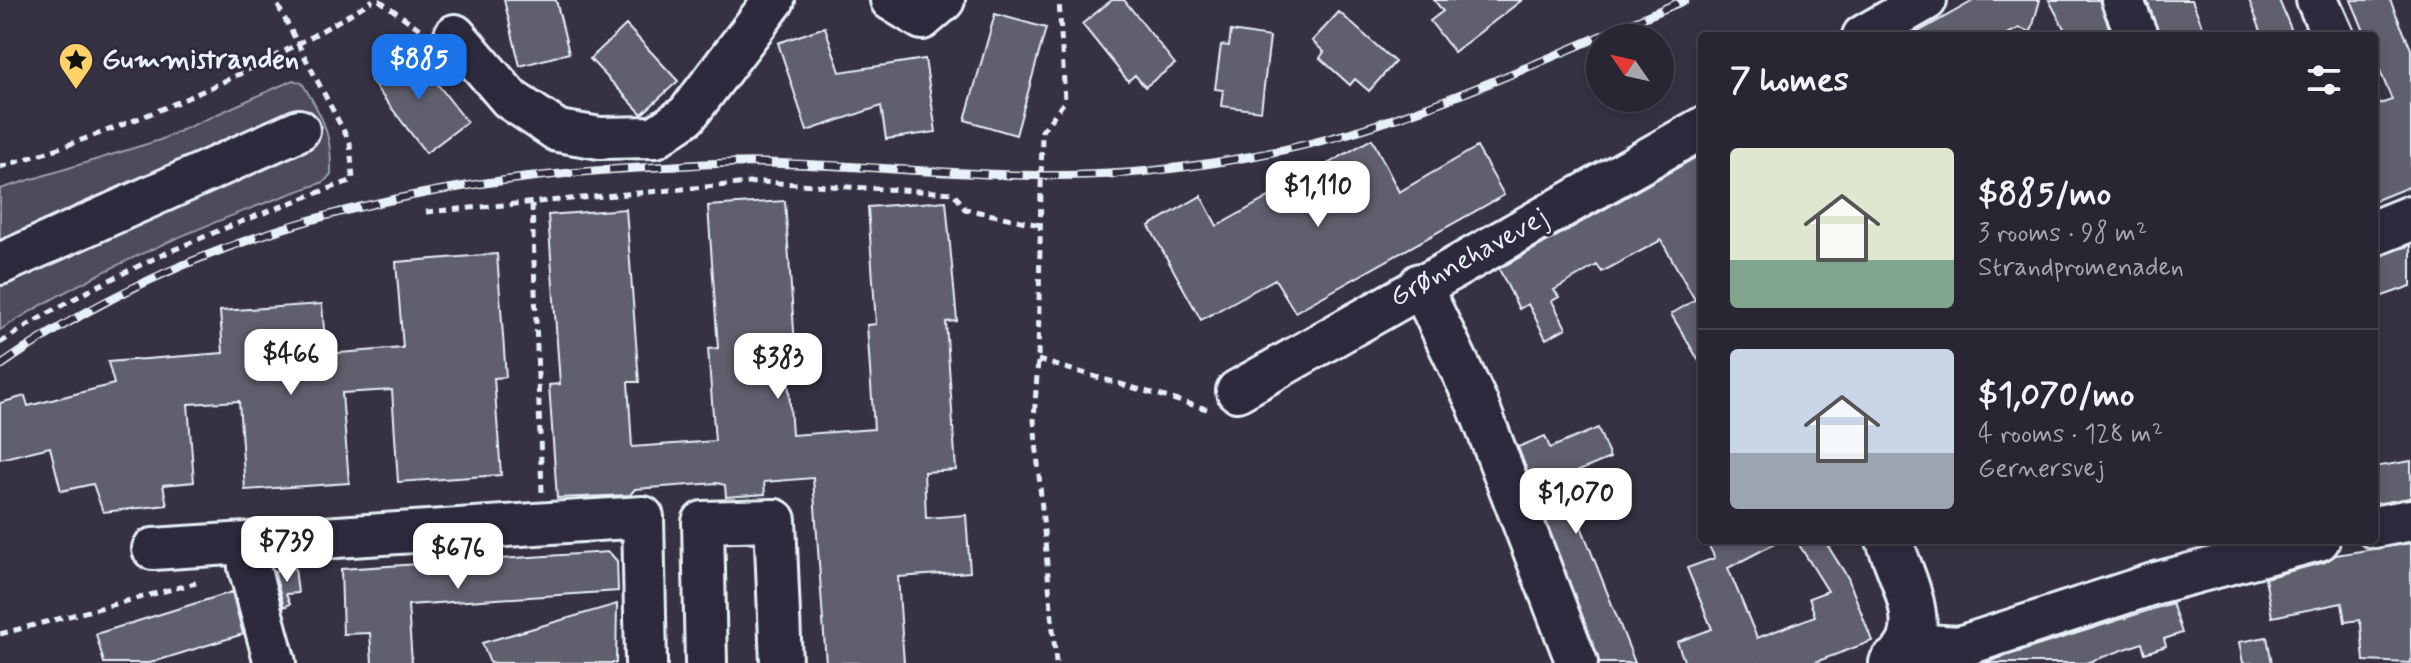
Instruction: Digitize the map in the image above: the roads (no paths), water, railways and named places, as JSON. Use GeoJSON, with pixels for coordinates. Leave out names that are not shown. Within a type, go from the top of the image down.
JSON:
{"type":"FeatureCollection","features":[{"type":"Feature","properties":{"kind":"main road"},"geometry":{"type":"LineString","coordinates":[[1890,544],[1915,617],[1901,654]]}},
{"type":"Feature","properties":{"kind":"street"},"geometry":{"type":"LineString","coordinates":[[455,35],[510,99],[558,131],[600,138],[655,137],[687,115],[774,0]]}},
{"type":"Feature","properties":{"kind":"street"},"geometry":{"type":"LineString","coordinates":[[891,0],[922,19],[944,0]]}},
{"type":"Feature","properties":{"kind":"street"},"geometry":{"type":"LineString","coordinates":[[1870,32],[1926,0]]}},
{"type":"Feature","properties":{"kind":"street"},"geometry":{"type":"LineString","coordinates":[[2122,0],[2135,32]]}},
{"type":"Feature","properties":{"kind":"street"},"geometry":{"type":"LineString","coordinates":[[2317,0],[2331,32]]}},
{"type":"Feature","properties":{"kind":"street"},"geometry":{"type":"LineString","coordinates":[[0,264],[299,130]]}},
{"type":"Feature","properties":{"kind":"street","name":"Grønnehavevej"},"geometry":{"type":"LineString","coordinates":[[1237,391],[1420,284],[1698,130]]}},
{"type":"Feature","properties":{"kind":"street"},"geometry":{"type":"LineString","coordinates":[[1420,284],[1477,403],[1577,663]]}},
{"type":"Feature","properties":{"kind":"street"},"geometry":{"type":"LineString","coordinates":[[153,549],[248,555],[643,517],[646,663]]}},
{"type":"Feature","properties":{"kind":"street"},"geometry":{"type":"LineString","coordinates":[[706,663],[703,522],[775,520],[781,663]]}},
{"type":"Feature","properties":{"kind":"street"},"geometry":{"type":"LineString","coordinates":[[2378,526],[2411,520]]}},
{"type":"Feature","properties":{"kind":"street"},"geometry":{"type":"LineString","coordinates":[[1901,654],[1959,647],[2156,583],[2301,544]]}},
{"type":"Feature","properties":{"kind":"street"},"geometry":{"type":"LineString","coordinates":[[248,555],[275,663]]}},
{"type":"Feature","properties":{"kind":"railway"},"geometry":{"type":"LineString","coordinates":[[0,366],[75,319],[152,279],[232,246],[314,219],[397,199],[482,183],[569,173],[710,164],[810,164],[1053,176],[1150,171],[1225,161],[1300,146],[1392,119],[1477,88],[1685,0]]}},
{"type":"Feature","properties":{"kind":"place","name":"Gummistranden"},"geometry":{"type":"Point","coordinates":[76,91]}}]}
